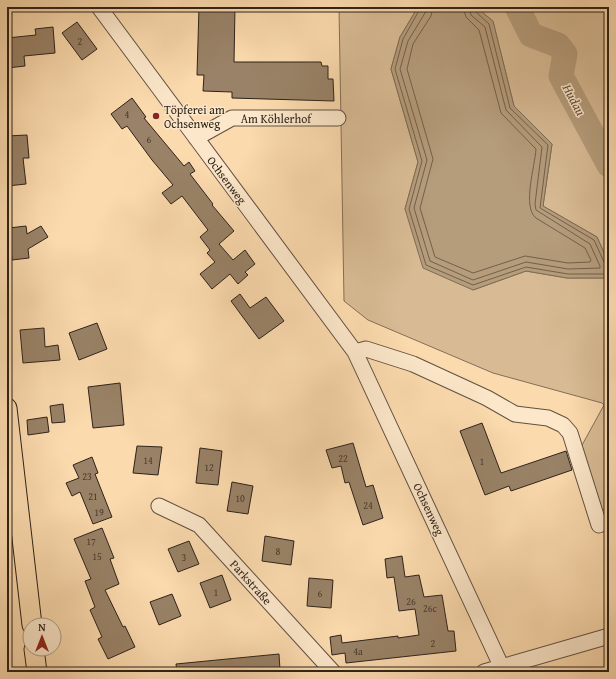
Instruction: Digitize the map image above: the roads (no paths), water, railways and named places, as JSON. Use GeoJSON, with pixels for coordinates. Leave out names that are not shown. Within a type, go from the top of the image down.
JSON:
{"type":"FeatureCollection","features":[{"type":"Feature","properties":{"kind":"main road"},"geometry":{"type":"LineString","coordinates":[[7,408],[31,617]]}},
{"type":"Feature","properties":{"kind":"main road"},"geometry":{"type":"LineString","coordinates":[[35,657],[37,672]]}},
{"type":"Feature","properties":{"kind":"street","name":"Ochsenweg"},"geometry":{"type":"LineString","coordinates":[[99,7],[356,352],[503,670]]}},
{"type":"Feature","properties":{"kind":"street","name":"Am Köhlerhof"},"geometry":{"type":"LineString","coordinates":[[196,138],[232,118],[338,118]]}},
{"type":"Feature","properties":{"kind":"street"},"geometry":{"type":"LineString","coordinates":[[356,352],[366,350],[413,364],[461,385],[515,414],[548,418],[562,425],[570,433],[599,526]]}},
{"type":"Feature","properties":{"kind":"street","name":"Parkstraße"},"geometry":{"type":"LineString","coordinates":[[159,506],[199,525],[333,672]]}},
{"type":"Feature","properties":{"kind":"street"},"geometry":{"type":"LineString","coordinates":[[484,672],[503,670],[602,638]]}},
{"type":"Feature","properties":{"kind":"water"},"geometry":{"type":"Polygon","coordinates":[[[418,7],[476,7],[493,21],[514,106],[552,144],[543,206],[597,237],[609,264],[609,278],[567,278],[526,271],[473,290],[423,268],[405,209],[418,162],[391,69],[400,37],[418,7]]]}},
{"type":"Feature","properties":{"kind":"waterway","name":"Hudau"},"geometry":{"type":"LineString","coordinates":[[517,7],[531,35],[558,45],[565,54],[561,76],[609,165]]}},
{"type":"Feature","properties":{"kind":"place","name":"Töpferei am Ochsenweg"},"geometry":{"type":"Point","coordinates":[156,116]}}]}
